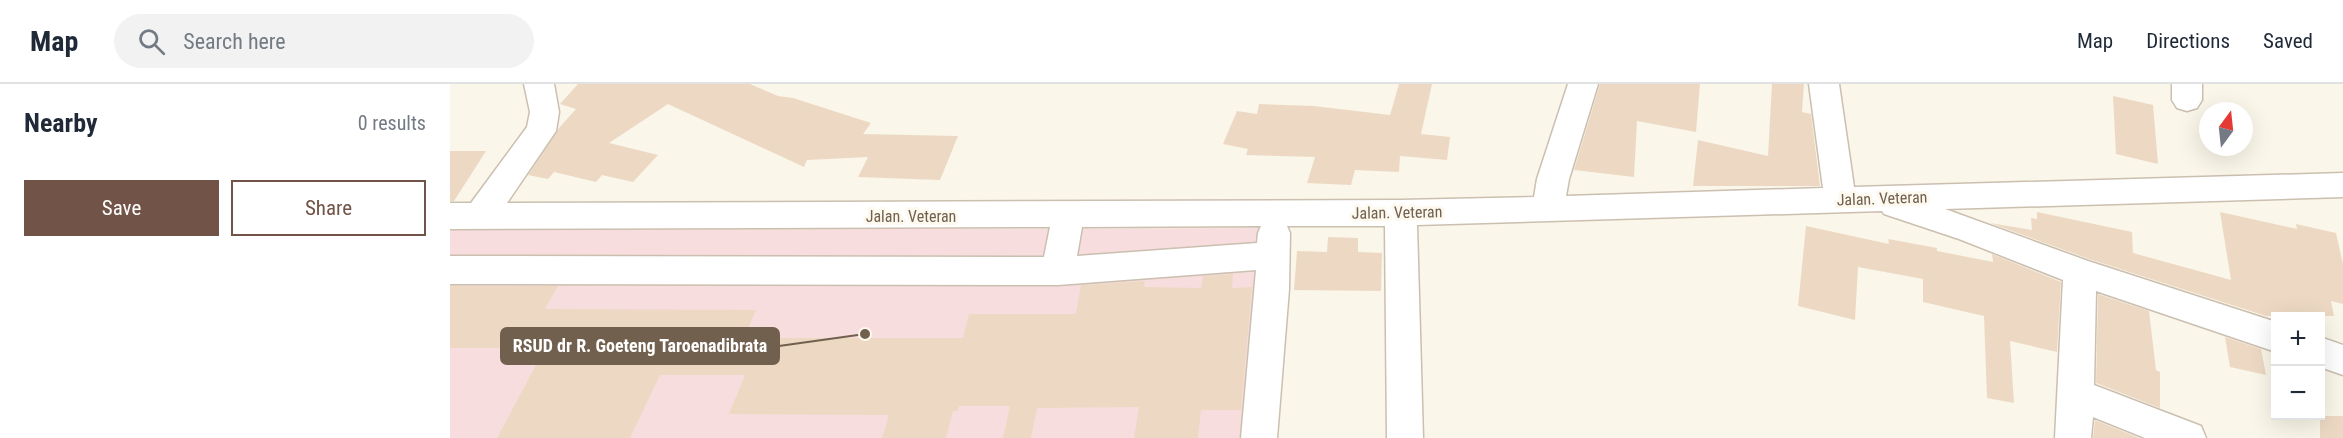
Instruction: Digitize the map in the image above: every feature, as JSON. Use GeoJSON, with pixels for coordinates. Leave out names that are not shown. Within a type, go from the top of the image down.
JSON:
{"type":"FeatureCollection","features":[{"type":"Feature","properties":{"kind":"street"},"geometry":{"type":"LineString","coordinates":[[450,242],[467,216],[541,131],[546,114],[539,84]]}},
{"type":"Feature","properties":{"kind":"street"},"geometry":{"type":"LineString","coordinates":[[1548,210],[1553,179],[1583,84]]}},
{"type":"Feature","properties":{"kind":"street"},"geometry":{"type":"LineString","coordinates":[[1824,84],[1840,200]]}},
{"type":"Feature","properties":{"kind":"street","name":"Jalan. Veteran"},"geometry":{"type":"LineString","coordinates":[[467,216],[1401,213],[1548,210],[2072,191],[2343,185]]}},
{"type":"Feature","properties":{"kind":"street"},"geometry":{"type":"LineString","coordinates":[[1875,199],[1970,230],[2080,272],[2271,335]]}},
{"type":"Feature","properties":{"kind":"street"},"geometry":{"type":"LineString","coordinates":[[1259,438],[1275,213]]}},
{"type":"Feature","properties":{"kind":"street"},"geometry":{"type":"LineString","coordinates":[[1401,213],[1405,438]]}},
{"type":"Feature","properties":{"kind":"street"},"geometry":{"type":"LineString","coordinates":[[1058,271],[1068,215]]}},
{"type":"Feature","properties":{"kind":"street"},"geometry":{"type":"LineString","coordinates":[[450,270],[1058,271],[1273,255]]}},
{"type":"Feature","properties":{"kind":"street"},"geometry":{"type":"LineString","coordinates":[[2073,438],[2080,272]]}},
{"type":"Feature","properties":{"kind":"street"},"geometry":{"type":"LineString","coordinates":[[2325,354],[2343,360]]}},
{"type":"Feature","properties":{"kind":"street"},"geometry":{"type":"LineString","coordinates":[[2076,394],[2188,438]]}},
{"type":"Feature","properties":{"kind":"shaded area"},"geometry":{"type":"Polygon","coordinates":[[[1285,228],[1273,438],[450,438],[450,230],[1285,228]]]}},
{"type":"Feature","properties":{"kind":"building"},"geometry":{"type":"Polygon","coordinates":[[[578,84],[750,84],[778,96],[793,98],[871,123],[863,134],[958,136],[940,180],[858,177],[868,157],[807,160],[804,167],[668,104],[609,143],[658,155],[633,182],[602,175],[596,182],[554,172],[548,179],[528,175],[559,128],[576,109],[560,104],[578,84]]]}},
{"type":"Feature","properties":{"kind":"building"},"geometry":{"type":"Polygon","coordinates":[[[1399,84],[1432,84],[1421,134],[1450,137],[1447,160],[1400,156],[1399,172],[1355,170],[1351,185],[1307,183],[1315,157],[1246,155],[1248,149],[1223,144],[1237,111],[1257,114],[1259,104],[1314,106],[1390,115],[1399,84]]]}},
{"type":"Feature","properties":{"kind":"building"},"geometry":{"type":"Polygon","coordinates":[[[1600,84],[1700,84],[1696,132],[1637,121],[1634,177],[1574,170],[1600,84]]]}},
{"type":"Feature","properties":{"kind":"building"},"geometry":{"type":"Polygon","coordinates":[[[1772,84],[1804,84],[1802,112],[1811,114],[1820,186],[1693,186],[1698,140],[1768,156],[1772,84]]]}},
{"type":"Feature","properties":{"kind":"building"},"geometry":{"type":"Polygon","coordinates":[[[2113,96],[2153,105],[2158,164],[2116,154],[2113,96]]]}},
{"type":"Feature","properties":{"kind":"building"},"geometry":{"type":"Polygon","coordinates":[[[450,151],[486,151],[454,201],[450,201],[450,151]]]}},
{"type":"Feature","properties":{"kind":"building"},"geometry":{"type":"Polygon","coordinates":[[[2037,212],[2132,232],[2133,253],[2231,280],[2220,212],[2297,229],[2296,224],[2336,233],[2343,264],[2343,304],[2331,301],[2334,316],[2325,316],[2325,312],[2271,312],[2271,316],[2266,316],[2089,259],[1990,223],[2032,230],[2031,218],[2037,219],[2037,212]]]}},
{"type":"Feature","properties":{"kind":"building"},"geometry":{"type":"Polygon","coordinates":[[[1806,226],[1889,244],[1888,239],[1937,248],[1937,251],[1993,262],[1992,254],[2061,282],[2057,352],[2010,341],[2014,403],[1987,398],[1984,316],[1923,302],[1923,279],[1858,267],[1855,320],[1798,306],[1806,226]]]}},
{"type":"Feature","properties":{"kind":"building"},"geometry":{"type":"Polygon","coordinates":[[[1328,237],[1358,238],[1358,252],[1382,253],[1381,291],[1294,290],[1297,251],[1327,252],[1328,237]]]}},
{"type":"Feature","properties":{"kind":"building"},"geometry":{"type":"Polygon","coordinates":[[[1233,274],[1232,288],[1252,287],[1241,410],[1201,410],[1198,438],[1134,438],[1139,407],[1037,408],[1031,438],[1003,438],[1010,406],[959,406],[958,411],[953,411],[946,438],[882,438],[889,415],[729,414],[745,375],[660,375],[630,438],[497,438],[545,348],[450,348],[450,286],[558,286],[545,309],[756,310],[744,338],[963,338],[969,314],[1076,314],[1081,285],[1145,281],[1144,287],[1201,288],[1203,276],[1233,274]]]}},
{"type":"Feature","properties":{"kind":"building"},"geometry":{"type":"Polygon","coordinates":[[[2098,294],[2149,311],[2156,370],[2160,372],[2160,408],[2096,383],[2098,294]]]}},
{"type":"Feature","properties":{"kind":"building"},"geometry":{"type":"Polygon","coordinates":[[[2225,337],[2261,349],[2266,375],[2230,367],[2225,337]]]}},
{"type":"Feature","properties":{"kind":"building"},"geometry":{"type":"Polygon","coordinates":[[[2325,416],[2343,416],[2343,438],[2320,438],[2320,420],[2325,420],[2325,416]]]}},
{"type":"Feature","properties":{"kind":"building"},"geometry":{"type":"Polygon","coordinates":[[[2095,420],[2139,438],[2093,438],[2095,420]]]}},
{"type":"Feature","properties":{"kind":"place","name":"RSUD dr R. Goeteng Taroenadibrata"},"geometry":{"type":"Point","coordinates":[865,334]}}]}
